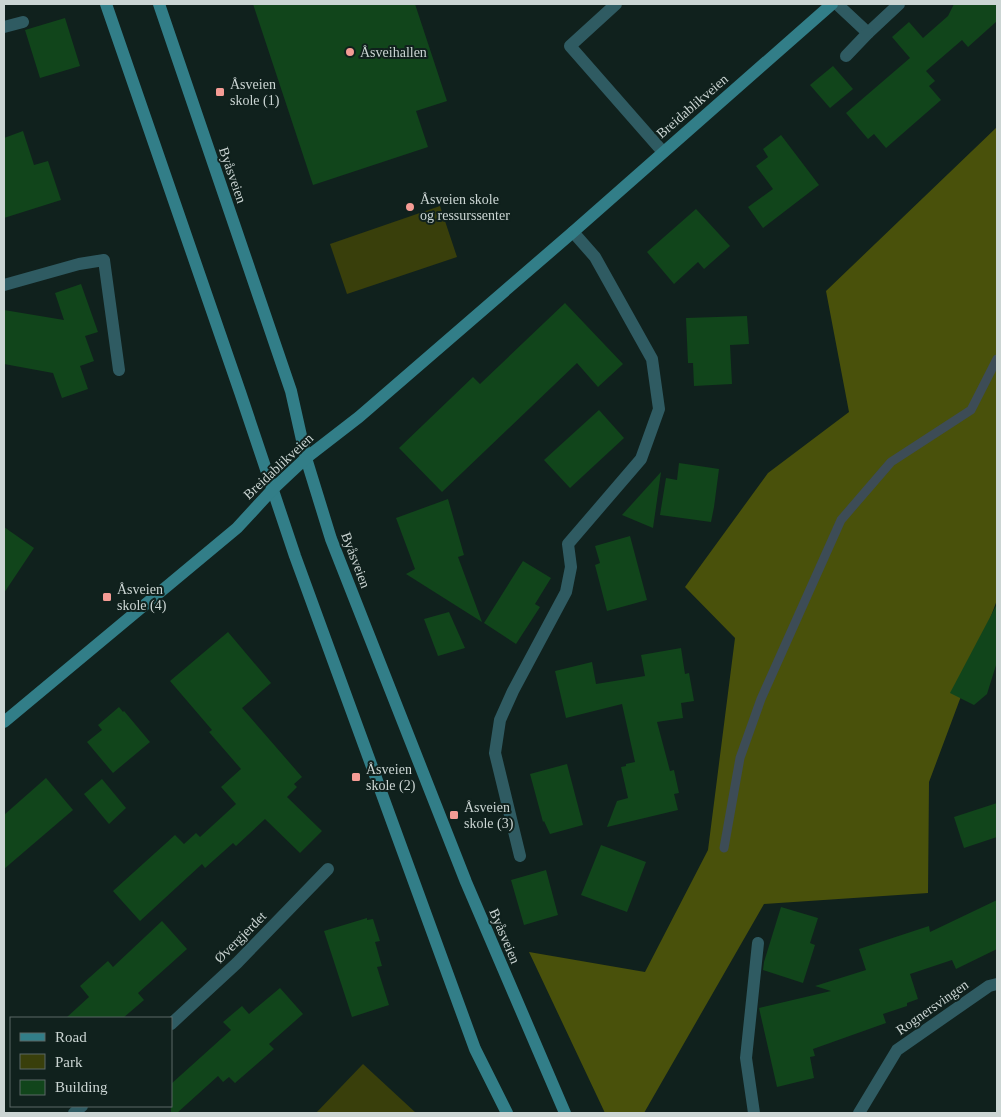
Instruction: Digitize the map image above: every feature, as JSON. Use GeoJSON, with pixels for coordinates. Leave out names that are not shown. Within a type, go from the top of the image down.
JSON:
{"type":"FeatureCollection","features":[{"type":"Feature","properties":{"kind":"main road"},"geometry":{"type":"LineString","coordinates":[[106,4],[332,659],[475,1049],[507,1113]]}},
{"type":"Feature","properties":{"kind":"main road","name":"Byåsveien"},"geometry":{"type":"LineString","coordinates":[[159,4],[291,392],[306,458],[332,539],[469,891],[565,1113]]}},
{"type":"Feature","properties":{"kind":"main road","name":"Breidablikveien"},"geometry":{"type":"LineString","coordinates":[[4,722],[230,533],[272,489],[306,458],[359,417],[832,4]]}},
{"type":"Feature","properties":{"kind":"street"},"geometry":{"type":"LineString","coordinates":[[616,4],[570,46],[663,152]]}},
{"type":"Feature","properties":{"kind":"street"},"geometry":{"type":"LineString","coordinates":[[837,4],[868,33]]}},
{"type":"Feature","properties":{"kind":"street"},"geometry":{"type":"LineString","coordinates":[[846,56],[899,4]]}},
{"type":"Feature","properties":{"kind":"street"},"geometry":{"type":"LineString","coordinates":[[4,27],[23,22]]}},
{"type":"Feature","properties":{"kind":"street"},"geometry":{"type":"LineString","coordinates":[[520,856],[495,753],[500,720],[513,691],[566,592],[571,567],[568,544],[641,459],[659,409],[652,359],[595,257],[573,232]]}},
{"type":"Feature","properties":{"kind":"street"},"geometry":{"type":"LineString","coordinates":[[4,285],[79,264],[104,260],[119,370]]}},
{"type":"Feature","properties":{"kind":"street","name":"Øvergjerdet"},"geometry":{"type":"LineString","coordinates":[[172,1023],[237,963],[328,869]]}},
{"type":"Feature","properties":{"kind":"street"},"geometry":{"type":"LineString","coordinates":[[754,1113],[746,1058],[758,943]]}},
{"type":"Feature","properties":{"kind":"street","name":"Rognersvingen"},"geometry":{"type":"LineString","coordinates":[[859,1113],[897,1050],[989,986],[997,984]]}},
{"type":"Feature","properties":{"kind":"green space"},"geometry":{"type":"Polygon","coordinates":[[[997,127],[997,600],[929,782],[928,893],[764,904],[644,1113],[605,1113],[529,952],[645,972],[708,850],[735,638],[685,587],[768,473],[849,412],[826,291],[997,127]]]}},
{"type":"Feature","properties":{"kind":"green space"},"geometry":{"type":"Polygon","coordinates":[[[440,206],[457,257],[347,294],[330,244],[440,206]]]}},
{"type":"Feature","properties":{"kind":"green space"},"geometry":{"type":"Polygon","coordinates":[[[363,1064],[416,1113],[316,1113],[363,1064]]]}},
{"type":"Feature","properties":{"kind":"building","name":"Åsveihallen"},"geometry":{"type":"Polygon","coordinates":[[[253,4],[415,4],[447,101],[416,111],[428,147],[313,185],[253,4]]]}},
{"type":"Feature","properties":{"kind":"building"},"geometry":{"type":"Polygon","coordinates":[[[954,4],[997,4],[997,21],[968,47],[962,40],[926,71],[935,81],[929,86],[941,100],[886,148],[874,134],[868,139],[846,113],[910,58],[892,37],[909,22],[923,38],[948,16],[954,4]]]}},
{"type":"Feature","properties":{"kind":"building"},"geometry":{"type":"Polygon","coordinates":[[[65,18],[80,66],[40,78],[25,30],[65,18]]]}},
{"type":"Feature","properties":{"kind":"building"},"geometry":{"type":"Polygon","coordinates":[[[833,66],[853,89],[830,108],[810,85],[833,66]]]}},
{"type":"Feature","properties":{"kind":"building"},"geometry":{"type":"Polygon","coordinates":[[[23,131],[34,165],[48,161],[61,200],[4,218],[4,138],[23,131]]]}},
{"type":"Feature","properties":{"kind":"building"},"geometry":{"type":"Polygon","coordinates":[[[781,135],[819,185],[763,228],[748,207],[773,189],[756,166],[768,157],[763,149],[781,135]]]}},
{"type":"Feature","properties":{"kind":"building"},"geometry":{"type":"Polygon","coordinates":[[[696,209],[730,246],[704,269],[698,262],[674,284],[647,252],[696,209]]]}},
{"type":"Feature","properties":{"kind":"building"},"geometry":{"type":"Polygon","coordinates":[[[81,284],[98,332],[85,336],[94,361],[80,366],[88,389],[62,398],[53,373],[4,364],[4,310],[64,320],[55,293],[81,284]]]}},
{"type":"Feature","properties":{"kind":"building"},"geometry":{"type":"Polygon","coordinates":[[[565,303],[623,364],[598,387],[577,363],[442,492],[399,448],[473,377],[480,384],[565,303]]]}},
{"type":"Feature","properties":{"kind":"building"},"geometry":{"type":"Polygon","coordinates":[[[747,316],[749,344],[730,345],[732,384],[694,386],[693,363],[688,363],[686,318],[747,316]]]}},
{"type":"Feature","properties":{"kind":"building"},"geometry":{"type":"Polygon","coordinates":[[[599,410],[624,438],[570,488],[544,460],[599,410]]]}},
{"type":"Feature","properties":{"kind":"building"},"geometry":{"type":"Polygon","coordinates":[[[679,463],[719,469],[711,522],[660,515],[666,478],[677,480],[679,463]]]}},
{"type":"Feature","properties":{"kind":"building"},"geometry":{"type":"Polygon","coordinates":[[[661,472],[653,528],[622,515],[661,472]]]}},
{"type":"Feature","properties":{"kind":"building"},"geometry":{"type":"Polygon","coordinates":[[[448,499],[464,555],[458,557],[482,622],[406,574],[415,569],[396,518],[448,499]]]}},
{"type":"Feature","properties":{"kind":"building"},"geometry":{"type":"Polygon","coordinates":[[[4,527],[34,548],[4,593],[4,527]]]}},
{"type":"Feature","properties":{"kind":"building"},"geometry":{"type":"Polygon","coordinates":[[[630,536],[647,600],[607,611],[595,565],[600,563],[595,546],[630,536]]]}},
{"type":"Feature","properties":{"kind":"building"},"geometry":{"type":"Polygon","coordinates":[[[523,561],[551,578],[535,604],[540,607],[516,644],[484,623],[523,561]]]}},
{"type":"Feature","properties":{"kind":"building"},"geometry":{"type":"Polygon","coordinates":[[[997,604],[997,662],[987,694],[974,705],[950,693],[997,604]]]}},
{"type":"Feature","properties":{"kind":"building"},"geometry":{"type":"Polygon","coordinates":[[[449,612],[465,648],[438,656],[424,619],[449,612]]]}},
{"type":"Feature","properties":{"kind":"building"},"geometry":{"type":"Polygon","coordinates":[[[228,632],[271,683],[242,708],[302,777],[294,784],[297,787],[287,797],[322,831],[300,853],[265,819],[236,846],[233,843],[205,868],[202,864],[140,921],[113,891],[175,835],[184,844],[196,833],[200,837],[236,804],[221,787],[241,769],[209,732],[212,730],[170,681],[228,632]]]}},
{"type":"Feature","properties":{"kind":"building"},"geometry":{"type":"Polygon","coordinates":[[[681,648],[685,674],[689,673],[694,701],[681,703],[683,718],[657,722],[670,771],[674,770],[679,793],[674,794],[678,810],[607,827],[617,801],[628,798],[621,767],[635,762],[622,704],[566,718],[555,671],[592,662],[596,684],[645,676],[641,655],[681,648]]]}},
{"type":"Feature","properties":{"kind":"building"},"geometry":{"type":"Polygon","coordinates":[[[119,707],[150,742],[113,773],[87,742],[102,730],[98,725],[119,707]]]}},
{"type":"Feature","properties":{"kind":"building"},"geometry":{"type":"Polygon","coordinates":[[[567,764],[583,825],[550,834],[543,822],[530,774],[567,764]]]}},
{"type":"Feature","properties":{"kind":"building"},"geometry":{"type":"Polygon","coordinates":[[[46,778],[73,810],[4,869],[4,815],[46,778]]]}},
{"type":"Feature","properties":{"kind":"building"},"geometry":{"type":"Polygon","coordinates":[[[102,779],[126,808],[109,824],[84,794],[102,779]]]}},
{"type":"Feature","properties":{"kind":"building"},"geometry":{"type":"Polygon","coordinates":[[[997,803],[997,837],[964,848],[954,817],[997,803]]]}},
{"type":"Feature","properties":{"kind":"building"},"geometry":{"type":"Polygon","coordinates":[[[601,845],[646,862],[627,912],[581,895],[601,845]]]}},
{"type":"Feature","properties":{"kind":"building"},"geometry":{"type":"Polygon","coordinates":[[[546,870],[558,915],[524,925],[511,880],[546,870]]]}},
{"type":"Feature","properties":{"kind":"building"},"geometry":{"type":"Polygon","coordinates":[[[997,900],[997,949],[956,969],[952,960],[910,974],[918,999],[907,1003],[907,1006],[883,1014],[886,1023],[813,1049],[815,1056],[810,1057],[814,1078],[777,1087],[759,1008],[831,991],[815,986],[866,970],[859,949],[929,926],[930,932],[997,900]]]}},
{"type":"Feature","properties":{"kind":"building"},"geometry":{"type":"Polygon","coordinates":[[[781,907],[818,918],[810,943],[815,945],[803,983],[763,970],[781,907]]]}},
{"type":"Feature","properties":{"kind":"building"},"geometry":{"type":"Polygon","coordinates":[[[367,918],[367,920],[373,919],[380,941],[375,942],[382,966],[377,967],[389,1005],[352,1017],[324,931],[367,918]]]}},
{"type":"Feature","properties":{"kind":"building"},"geometry":{"type":"Polygon","coordinates":[[[162,921],[187,949],[138,993],[144,1000],[124,1017],[67,1017],[89,997],[80,986],[108,961],[113,967],[162,921]]]}},
{"type":"Feature","properties":{"kind":"building"},"geometry":{"type":"Polygon","coordinates":[[[280,988],[303,1014],[269,1044],[274,1049],[235,1083],[229,1077],[223,1082],[218,1076],[177,1113],[171,1113],[172,1083],[231,1030],[223,1022],[242,1006],[249,1014],[280,988]]]}},
{"type":"Feature","properties":{"kind":"waterway"},"geometry":{"type":"LineString","coordinates":[[724,848],[740,758],[761,699],[841,520],[891,462],[971,410],[997,359]]}},
{"type":"Feature","properties":{"kind":"place","name":"Åsveihallen"},"geometry":{"type":"Point","coordinates":[350,52]}},
{"type":"Feature","properties":{"kind":"place","name":"Åsveien skole (1)"},"geometry":{"type":"Point","coordinates":[220,92]}},
{"type":"Feature","properties":{"kind":"place","name":"Åsveien skole og ressurssenter"},"geometry":{"type":"Point","coordinates":[410,207]}},
{"type":"Feature","properties":{"kind":"place","name":"Åsveien skole (4)"},"geometry":{"type":"Point","coordinates":[107,597]}},
{"type":"Feature","properties":{"kind":"place","name":"Åsveien skole (2)"},"geometry":{"type":"Point","coordinates":[356,777]}},
{"type":"Feature","properties":{"kind":"place","name":"Åsveien skole (3)"},"geometry":{"type":"Point","coordinates":[454,815]}}]}
